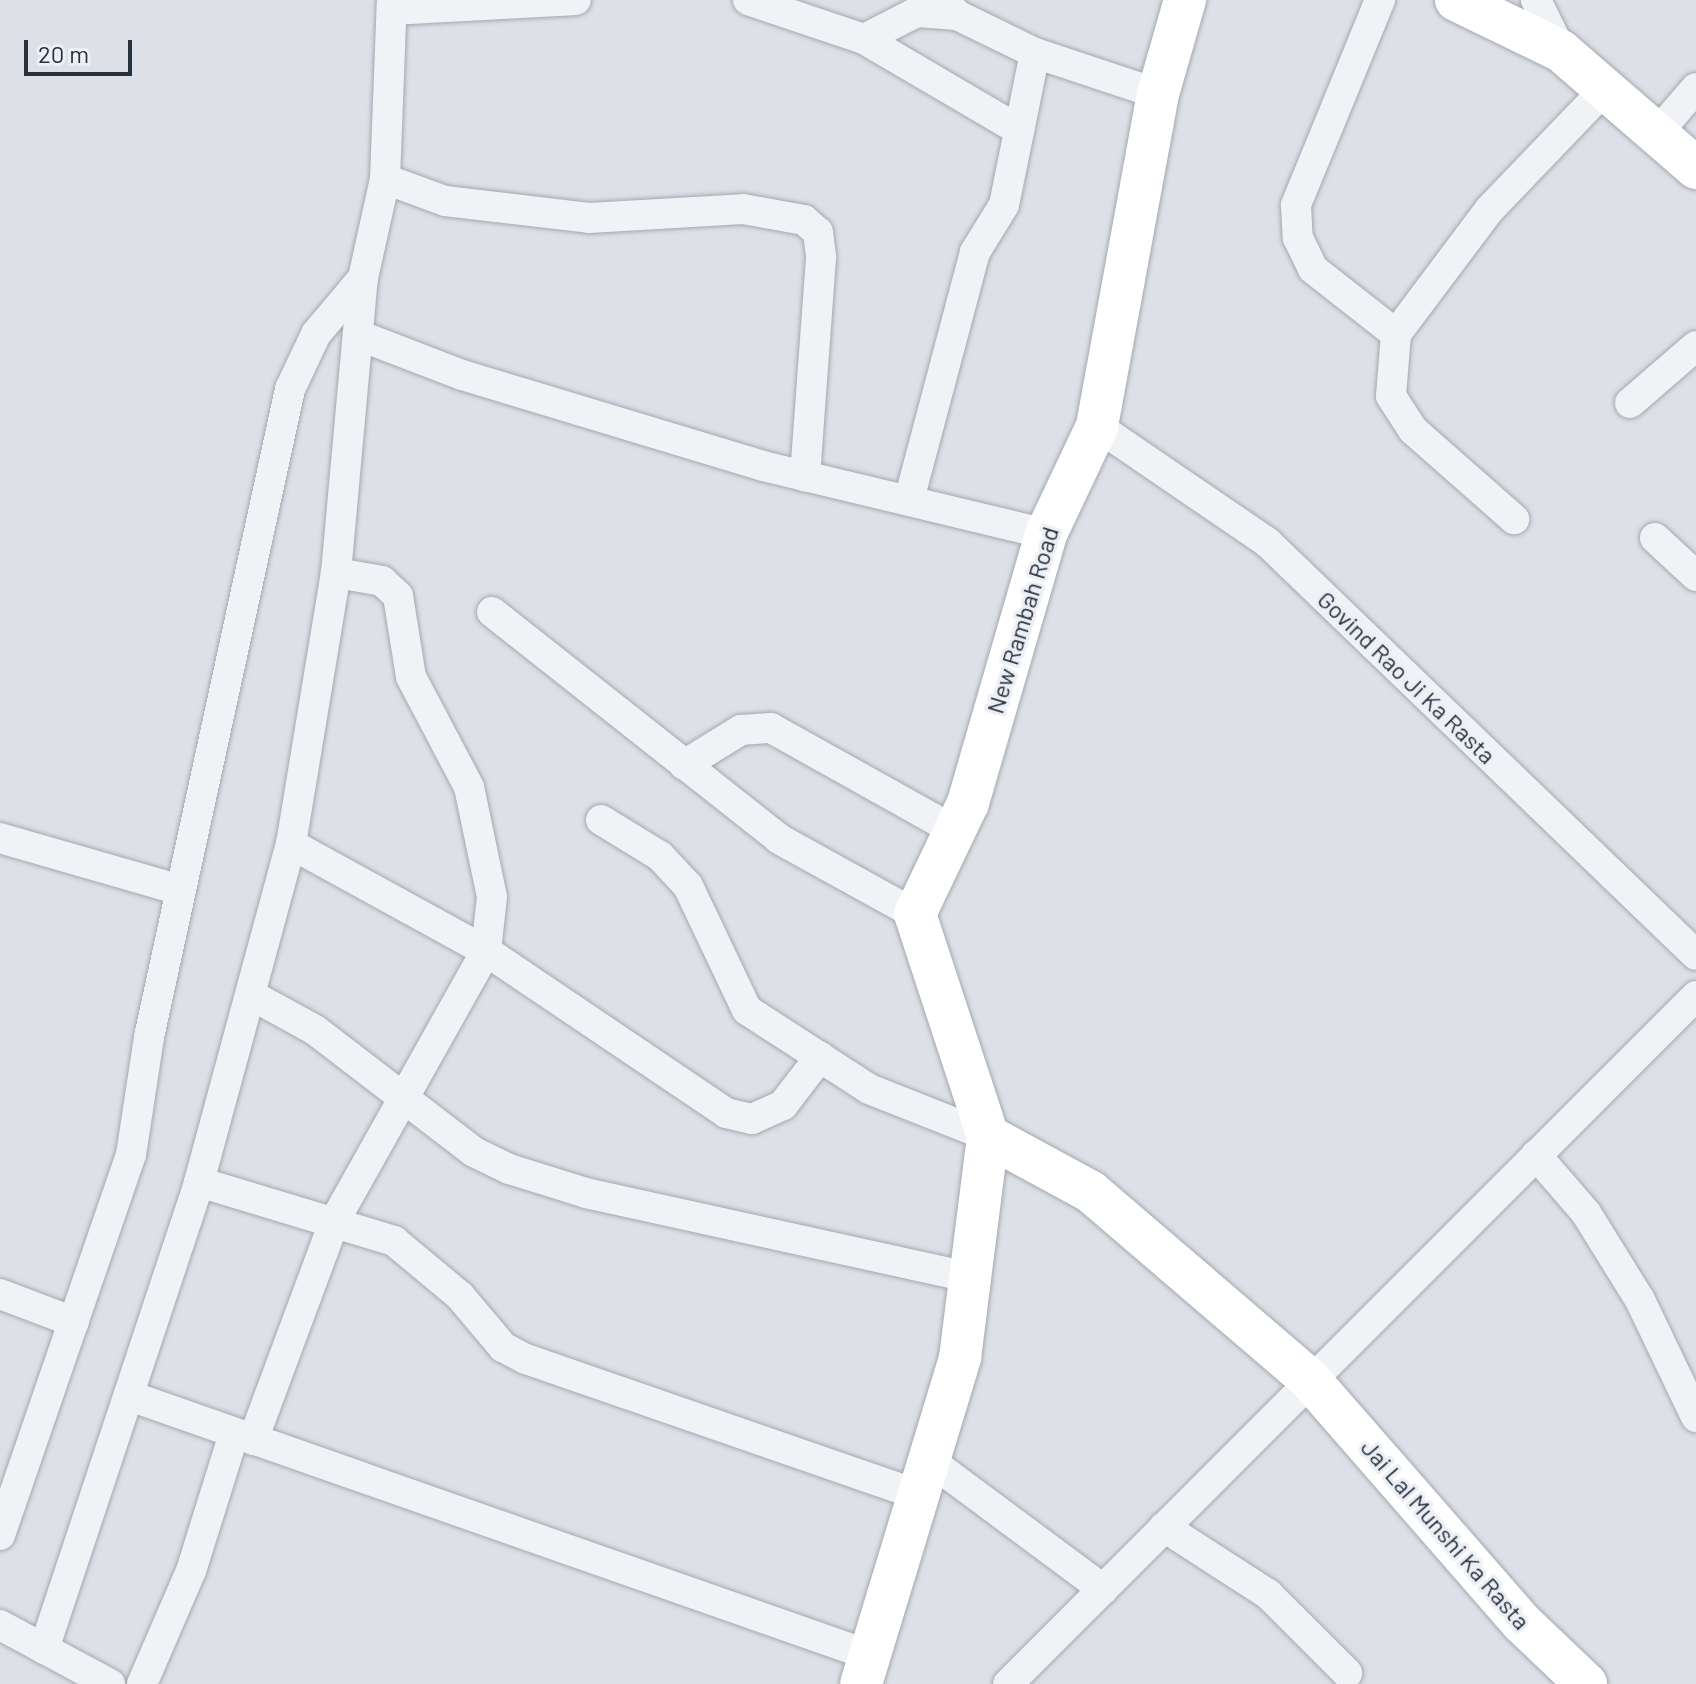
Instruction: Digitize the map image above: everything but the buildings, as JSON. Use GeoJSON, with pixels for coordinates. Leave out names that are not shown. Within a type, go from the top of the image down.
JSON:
{"type":"FeatureCollection","features":[{"type":"Feature","properties":{"kind":"street"},"geometry":{"type":"LineString","coordinates":[[44,1649],[133,1397],[199,1182],[255,997],[291,844],[336,573],[363,278],[385,179],[392,5],[576,0]]}},
{"type":"Feature","properties":{"kind":"street"},"geometry":{"type":"LineString","coordinates":[[748,0],[864,39],[1019,130]]}},
{"type":"Feature","properties":{"kind":"street","name":"New Rambah Road"},"geometry":{"type":"LineString","coordinates":[[915,914],[955,831],[1046,534],[1097,426],[1158,94],[1185,0]]}},
{"type":"Feature","properties":{"kind":"street"},"geometry":{"type":"LineString","coordinates":[[1380,0],[1296,205],[1298,238],[1313,269],[1396,334]]}},
{"type":"Feature","properties":{"kind":"street"},"geometry":{"type":"LineString","coordinates":[[1456,0],[1561,51],[1603,91],[1658,132],[1696,168]]}},
{"type":"Feature","properties":{"kind":"street"},"geometry":{"type":"LineString","coordinates":[[1536,0],[1561,51]]}},
{"type":"Feature","properties":{"kind":"street"},"geometry":{"type":"LineString","coordinates":[[864,39],[917,12],[950,8],[1035,53],[1158,94]]}},
{"type":"Feature","properties":{"kind":"street"},"geometry":{"type":"LineString","coordinates":[[909,500],[975,252],[1004,205],[1035,53]]}},
{"type":"Feature","properties":{"kind":"street"},"geometry":{"type":"LineString","coordinates":[[1658,132],[1696,88]]}},
{"type":"Feature","properties":{"kind":"street"},"geometry":{"type":"LineString","coordinates":[[1514,519],[1413,430],[1391,396],[1396,334],[1490,209],[1603,91]]}},
{"type":"Feature","properties":{"kind":"street"},"geometry":{"type":"LineString","coordinates":[[385,179],[445,201],[589,218],[743,209],[804,220],[818,232],[821,258],[805,476]]}},
{"type":"Feature","properties":{"kind":"street"},"geometry":{"type":"LineString","coordinates":[[0,1535],[12,1465],[74,1322],[131,1155],[180,890],[290,389],[316,334],[363,278]]}},
{"type":"Feature","properties":{"kind":"street"},"geometry":{"type":"LineString","coordinates":[[358,335],[462,375],[805,476],[1046,534]]}},
{"type":"Feature","properties":{"kind":"street"},"geometry":{"type":"LineString","coordinates":[[1630,403],[1696,346]]}},
{"type":"Feature","properties":{"kind":"street","name":"Govind Rao Ji Ka Rasta"},"geometry":{"type":"LineString","coordinates":[[1097,426],[1267,542],[1696,955]]}},
{"type":"Feature","properties":{"kind":"street"},"geometry":{"type":"LineString","coordinates":[[1655,538],[1696,576]]}},
{"type":"Feature","properties":{"kind":"street"},"geometry":{"type":"LineString","coordinates":[[142,1684],[334,1222],[400,1097],[486,951],[492,897],[479,827],[469,787],[411,677],[407,617],[382,581],[336,573]]}},
{"type":"Feature","properties":{"kind":"street"},"geometry":{"type":"LineString","coordinates":[[133,1397],[865,1670],[960,1358],[988,1136],[915,914],[779,839],[492,612]]}},
{"type":"Feature","properties":{"kind":"street"},"geometry":{"type":"LineString","coordinates":[[684,765],[741,730],[771,728],[955,831]]}},
{"type":"Feature","properties":{"kind":"street"},"geometry":{"type":"LineString","coordinates":[[601,820],[660,856],[688,886],[747,1010],[869,1089],[988,1136]]}},
{"type":"Feature","properties":{"kind":"street"},"geometry":{"type":"LineString","coordinates":[[0,838],[180,890]]}},
{"type":"Feature","properties":{"kind":"street"},"geometry":{"type":"LineString","coordinates":[[291,844],[486,951],[726,1113],[752,1119],[783,1105],[820,1057]]}},
{"type":"Feature","properties":{"kind":"street"},"geometry":{"type":"LineString","coordinates":[[1008,1684],[1696,996]]}},
{"type":"Feature","properties":{"kind":"street"},"geometry":{"type":"LineString","coordinates":[[255,997],[315,1030],[400,1097],[509,1169],[586,1193],[969,1277]]}},
{"type":"Feature","properties":{"kind":"street","name":"Jai Lal Munshi Ka Rasta"},"geometry":{"type":"LineString","coordinates":[[988,1136],[1091,1192],[1310,1380],[1521,1622],[1586,1684]]}},
{"type":"Feature","properties":{"kind":"street"},"geometry":{"type":"LineString","coordinates":[[1536,1155],[1586,1213],[1633,1288],[1696,1417]]}},
{"type":"Feature","properties":{"kind":"street"},"geometry":{"type":"LineString","coordinates":[[199,1182],[394,1241],[460,1296],[503,1347],[526,1359],[923,1478],[1103,1589]]}},
{"type":"Feature","properties":{"kind":"street"},"geometry":{"type":"LineString","coordinates":[[0,1294],[74,1322]]}},
{"type":"Feature","properties":{"kind":"street"},"geometry":{"type":"LineString","coordinates":[[1164,1527],[1268,1594],[1347,1673]]}},
{"type":"Feature","properties":{"kind":"street"},"geometry":{"type":"LineString","coordinates":[[0,1625],[110,1684]]}}]}
